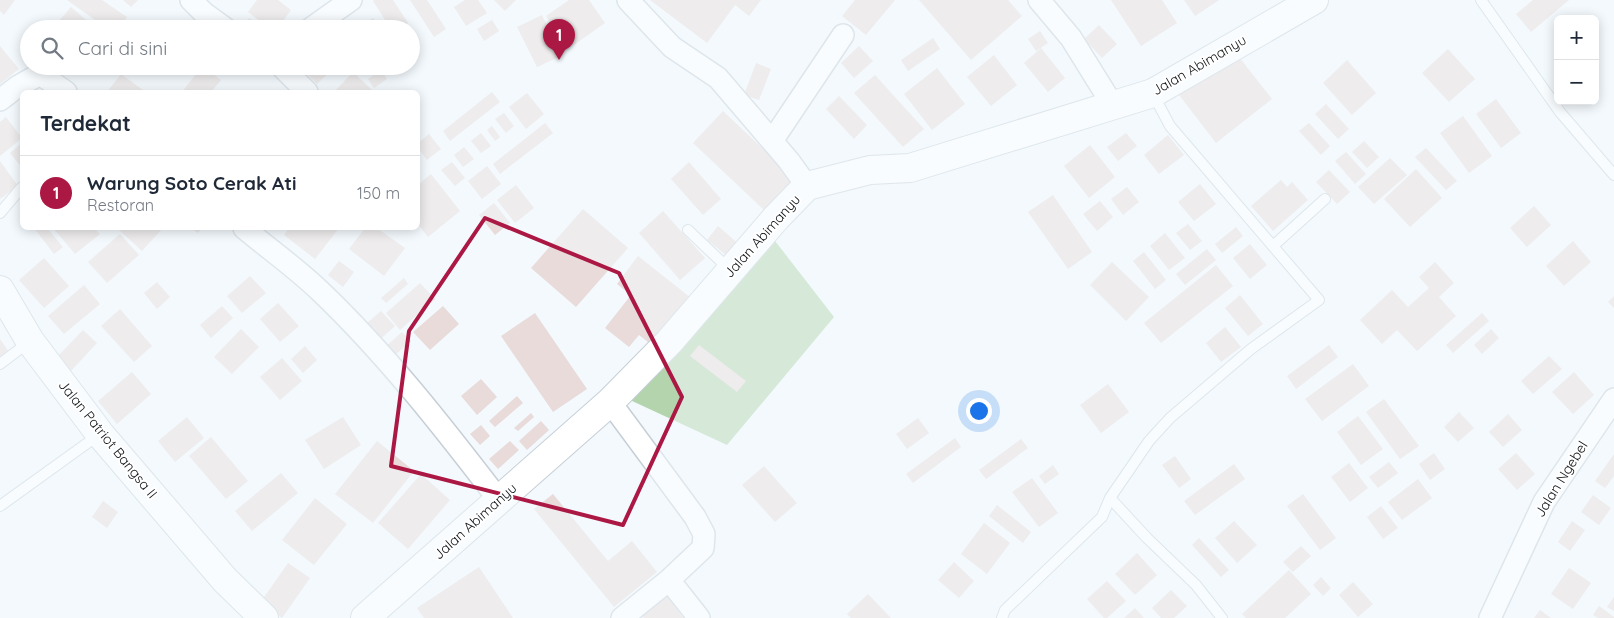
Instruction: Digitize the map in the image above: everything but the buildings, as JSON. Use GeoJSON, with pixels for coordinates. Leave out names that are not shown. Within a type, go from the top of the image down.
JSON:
{"type":"FeatureCollection","features":[{"type":"Feature","properties":{"kind":"street"},"geometry":{"type":"LineString","coordinates":[[191,0],[214,20]]}},
{"type":"Feature","properties":{"kind":"street"},"geometry":{"type":"LineString","coordinates":[[323,20],[351,0]]}},
{"type":"Feature","properties":{"kind":"street"},"geometry":{"type":"LineString","coordinates":[[629,0],[672,47],[718,78],[789,161],[806,186]]}},
{"type":"Feature","properties":{"kind":"street"},"geometry":{"type":"LineString","coordinates":[[1039,0],[1071,38],[1112,104]]}},
{"type":"Feature","properties":{"kind":"street","name":"Jalan Abimanyu"},"geometry":{"type":"LineString","coordinates":[[364,618],[610,402],[669,342],[806,186],[870,170],[910,168],[1112,104],[1153,93],[1314,0]]}},
{"type":"Feature","properties":{"kind":"street"},"geometry":{"type":"LineString","coordinates":[[772,141],[843,35]]}},
{"type":"Feature","properties":{"kind":"street"},"geometry":{"type":"LineString","coordinates":[[0,100],[17,86],[38,75]]}},
{"type":"Feature","properties":{"kind":"street"},"geometry":{"type":"LineString","coordinates":[[41,75],[63,90]]}},
{"type":"Feature","properties":{"kind":"street"},"geometry":{"type":"LineString","coordinates":[[290,75],[305,90]]}},
{"type":"Feature","properties":{"kind":"street"},"geometry":{"type":"LineString","coordinates":[[248,230],[320,290],[387,361],[445,430],[498,500]]}},
{"type":"Feature","properties":{"kind":"street","name":"Jalan Patriot Bangsa II"},"geometry":{"type":"LineString","coordinates":[[0,290],[30,341],[100,434],[225,580]]}},
{"type":"Feature","properties":{"kind":"street","name":"Jalan Ngebel"},"geometry":{"type":"LineString","coordinates":[[1490,618],[1544,502],[1614,399]]}},
{"type":"Feature","properties":{"kind":"street"},"geometry":{"type":"LineString","coordinates":[[610,402],[694,517],[704,534],[703,548],[669,580],[622,618]]}},
{"type":"Feature","properties":{"kind":"street"},"geometry":{"type":"LineString","coordinates":[[225,580],[246,618]]}},
{"type":"Feature","properties":{"kind":"street"},"geometry":{"type":"LineString","coordinates":[[225,580],[264,618]]}},
{"type":"Feature","properties":{"kind":"street"},"geometry":{"type":"LineString","coordinates":[[669,580],[699,618]]}},
{"type":"Feature","properties":{"kind":"lane"},"geometry":{"type":"LineString","coordinates":[[1481,0],[1560,112],[1614,175]]}},
{"type":"Feature","properties":{"kind":"lane"},"geometry":{"type":"LineString","coordinates":[[1002,618],[1005,610],[1102,517],[1110,498],[1149,441],[1170,418],[1251,348],[1319,300],[1170,126],[1153,93]]}},
{"type":"Feature","properties":{"kind":"lane"},"geometry":{"type":"LineString","coordinates":[[0,213],[20,189]]}},
{"type":"Feature","properties":{"kind":"lane"},"geometry":{"type":"LineString","coordinates":[[1273,246],[1325,199]]}},
{"type":"Feature","properties":{"kind":"lane"},"geometry":{"type":"LineString","coordinates":[[688,230],[731,270]]}},
{"type":"Feature","properties":{"kind":"lane"},"geometry":{"type":"LineString","coordinates":[[0,364],[30,341]]}},
{"type":"Feature","properties":{"kind":"lane"},"geometry":{"type":"LineString","coordinates":[[0,506],[100,434]]}},
{"type":"Feature","properties":{"kind":"lane"},"geometry":{"type":"LineString","coordinates":[[1110,498],[1147,538],[1196,584],[1222,618]]}},
{"type":"Feature","properties":{"kind":"highlighted area"},"geometry":{"type":"Polygon","coordinates":[[[485,218],[619,273],[682,397],[623,525],[391,466],[409,331],[485,218]]]}},
{"type":"Feature","properties":{"kind":"green space"},"geometry":{"type":"Polygon","coordinates":[[[772,237],[834,317],[727,445],[630,400],[772,237]]]}},
{"type":"Feature","properties":{"kind":"place","name":"Warung Soto Cerak Ati"},"geometry":{"type":"Point","coordinates":[559,60]}}]}
